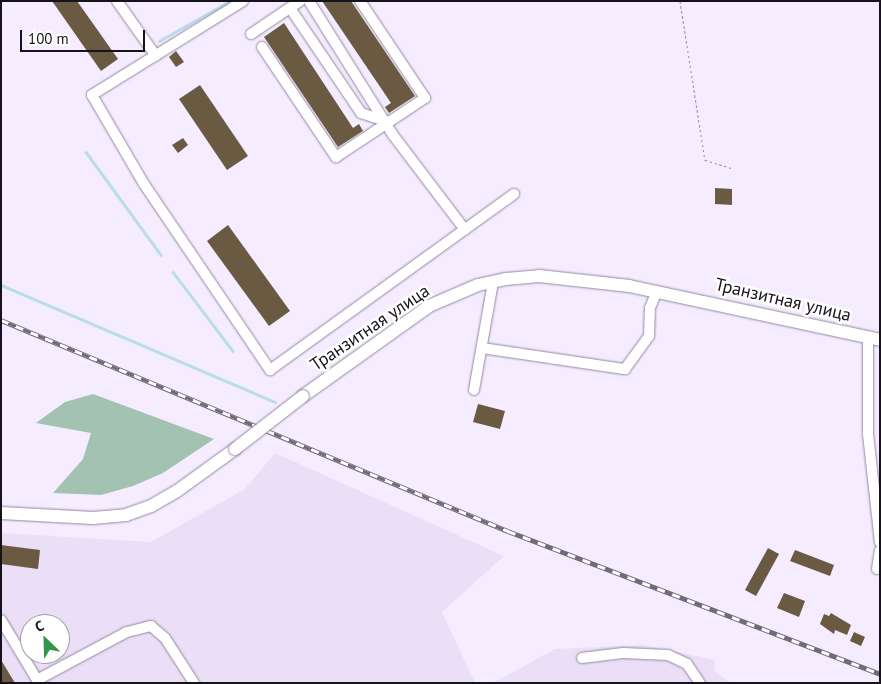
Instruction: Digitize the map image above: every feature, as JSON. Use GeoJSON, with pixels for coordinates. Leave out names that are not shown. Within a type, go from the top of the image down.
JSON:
{"type":"FeatureCollection","features":[{"type":"Feature","properties":{"kind":"main road","name":"Транзитная улица"},"geometry":{"type":"LineString","coordinates":[[1,513],[93,518],[126,515],[151,506],[177,491],[303,396],[429,306],[493,282],[539,276],[657,291],[874,339]]}},
{"type":"Feature","properties":{"kind":"lane"},"geometry":{"type":"LineString","coordinates":[[117,1],[156,56]]}},
{"type":"Feature","properties":{"kind":"lane"},"geometry":{"type":"LineString","coordinates":[[243,1],[92,95],[144,184],[270,370],[514,194]]}},
{"type":"Feature","properties":{"kind":"lane"},"geometry":{"type":"LineString","coordinates":[[250,34],[300,1]]}},
{"type":"Feature","properties":{"kind":"lane"},"geometry":{"type":"LineString","coordinates":[[309,1],[388,122],[393,135],[464,230]]}},
{"type":"Feature","properties":{"kind":"lane"},"geometry":{"type":"LineString","coordinates":[[262,47],[336,157],[425,98],[360,1]]}},
{"type":"Feature","properties":{"kind":"lane"},"geometry":{"type":"LineString","coordinates":[[290,8],[361,113],[388,122]]}},
{"type":"Feature","properties":{"kind":"lane"},"geometry":{"type":"LineString","coordinates":[[474,390],[493,282]]}},
{"type":"Feature","properties":{"kind":"lane"},"geometry":{"type":"LineString","coordinates":[[482,348],[626,369],[649,336],[650,308],[657,291]]}},
{"type":"Feature","properties":{"kind":"lane"},"geometry":{"type":"LineString","coordinates":[[874,339],[868,434],[880,542]]}},
{"type":"Feature","properties":{"kind":"lane"},"geometry":{"type":"LineString","coordinates":[[877,569],[880,550]]}},
{"type":"Feature","properties":{"kind":"lane"},"geometry":{"type":"LineString","coordinates":[[1,620],[38,681],[127,632],[151,626],[165,638],[194,683]]}},
{"type":"Feature","properties":{"kind":"lane"},"geometry":{"type":"LineString","coordinates":[[582,658],[623,653],[668,655],[687,664],[700,683]]}},
{"type":"Feature","properties":{"kind":"path"},"geometry":{"type":"LineString","coordinates":[[680,1],[705,160],[734,169]]}},
{"type":"Feature","properties":{"kind":"shaded area"},"geometry":{"type":"Polygon","coordinates":[[[275,453],[504,556],[442,612],[475,683],[1,683],[1,533],[151,542],[245,489],[275,453]]]}},
{"type":"Feature","properties":{"kind":"shaded area"},"geometry":{"type":"Polygon","coordinates":[[[644,645],[715,660],[714,671],[731,683],[493,683],[555,649],[644,645]]]}},
{"type":"Feature","properties":{"kind":"green space"},"geometry":{"type":"Polygon","coordinates":[[[93,394],[214,439],[163,473],[133,486],[101,495],[53,493],[83,459],[91,433],[36,423],[65,402],[93,394]]]}},
{"type":"Feature","properties":{"kind":"building"},"geometry":{"type":"Polygon","coordinates":[[[52,1],[77,1],[118,59],[101,71],[52,1]]]}},
{"type":"Feature","properties":{"kind":"building"},"geometry":{"type":"Polygon","coordinates":[[[322,1],[351,1],[415,96],[389,113],[385,107],[391,103],[322,1]]]}},
{"type":"Feature","properties":{"kind":"building"},"geometry":{"type":"Polygon","coordinates":[[[284,23],[353,128],[359,124],[363,131],[338,147],[264,37],[284,23]]]}},
{"type":"Feature","properties":{"kind":"building"},"geometry":{"type":"Polygon","coordinates":[[[176,51],[184,62],[176,67],[169,57],[176,51]]]}},
{"type":"Feature","properties":{"kind":"building"},"geometry":{"type":"Polygon","coordinates":[[[200,85],[248,156],[227,170],[179,99],[200,85]]]}},
{"type":"Feature","properties":{"kind":"building"},"geometry":{"type":"Polygon","coordinates":[[[183,138],[188,145],[178,153],[172,145],[183,138]]]}},
{"type":"Feature","properties":{"kind":"building"},"geometry":{"type":"Polygon","coordinates":[[[715,188],[732,189],[732,205],[715,204],[715,188]]]}},
{"type":"Feature","properties":{"kind":"building"},"geometry":{"type":"Polygon","coordinates":[[[228,225],[290,311],[269,326],[207,241],[228,225]]]}},
{"type":"Feature","properties":{"kind":"building"},"geometry":{"type":"Polygon","coordinates":[[[478,404],[505,411],[500,429],[473,422],[478,404]]]}},
{"type":"Feature","properties":{"kind":"building"},"geometry":{"type":"Polygon","coordinates":[[[1,545],[40,550],[38,569],[1,564],[1,545]]]}},
{"type":"Feature","properties":{"kind":"building"},"geometry":{"type":"Polygon","coordinates":[[[768,548],[779,554],[756,596],[745,590],[768,548]]]}},
{"type":"Feature","properties":{"kind":"building"},"geometry":{"type":"Polygon","coordinates":[[[795,550],[834,565],[830,576],[790,561],[795,550]]]}},
{"type":"Feature","properties":{"kind":"building"},"geometry":{"type":"Polygon","coordinates":[[[784,593],[805,601],[799,617],[777,608],[784,593]]]}},
{"type":"Feature","properties":{"kind":"building"},"geometry":{"type":"Polygon","coordinates":[[[831,613],[851,625],[847,635],[835,630],[834,634],[820,624],[824,614],[829,616],[831,613]]]}},
{"type":"Feature","properties":{"kind":"building"},"geometry":{"type":"Polygon","coordinates":[[[854,632],[865,637],[861,646],[850,641],[854,632]]]}},
{"type":"Feature","properties":{"kind":"building"},"geometry":{"type":"Polygon","coordinates":[[[1,660],[15,683],[1,683],[1,660]]]}},
{"type":"Feature","properties":{"kind":"waterway"},"geometry":{"type":"LineString","coordinates":[[159,41],[230,1]]}},
{"type":"Feature","properties":{"kind":"waterway"},"geometry":{"type":"LineString","coordinates":[[86,152],[161,255]]}},
{"type":"Feature","properties":{"kind":"waterway"},"geometry":{"type":"LineString","coordinates":[[173,272],[233,351]]}},
{"type":"Feature","properties":{"kind":"waterway"},"geometry":{"type":"LineString","coordinates":[[1,285],[275,402]]}},
{"type":"Feature","properties":{"kind":"railway"},"geometry":{"type":"LineString","coordinates":[[1,320],[508,531],[880,674]]}}]}
